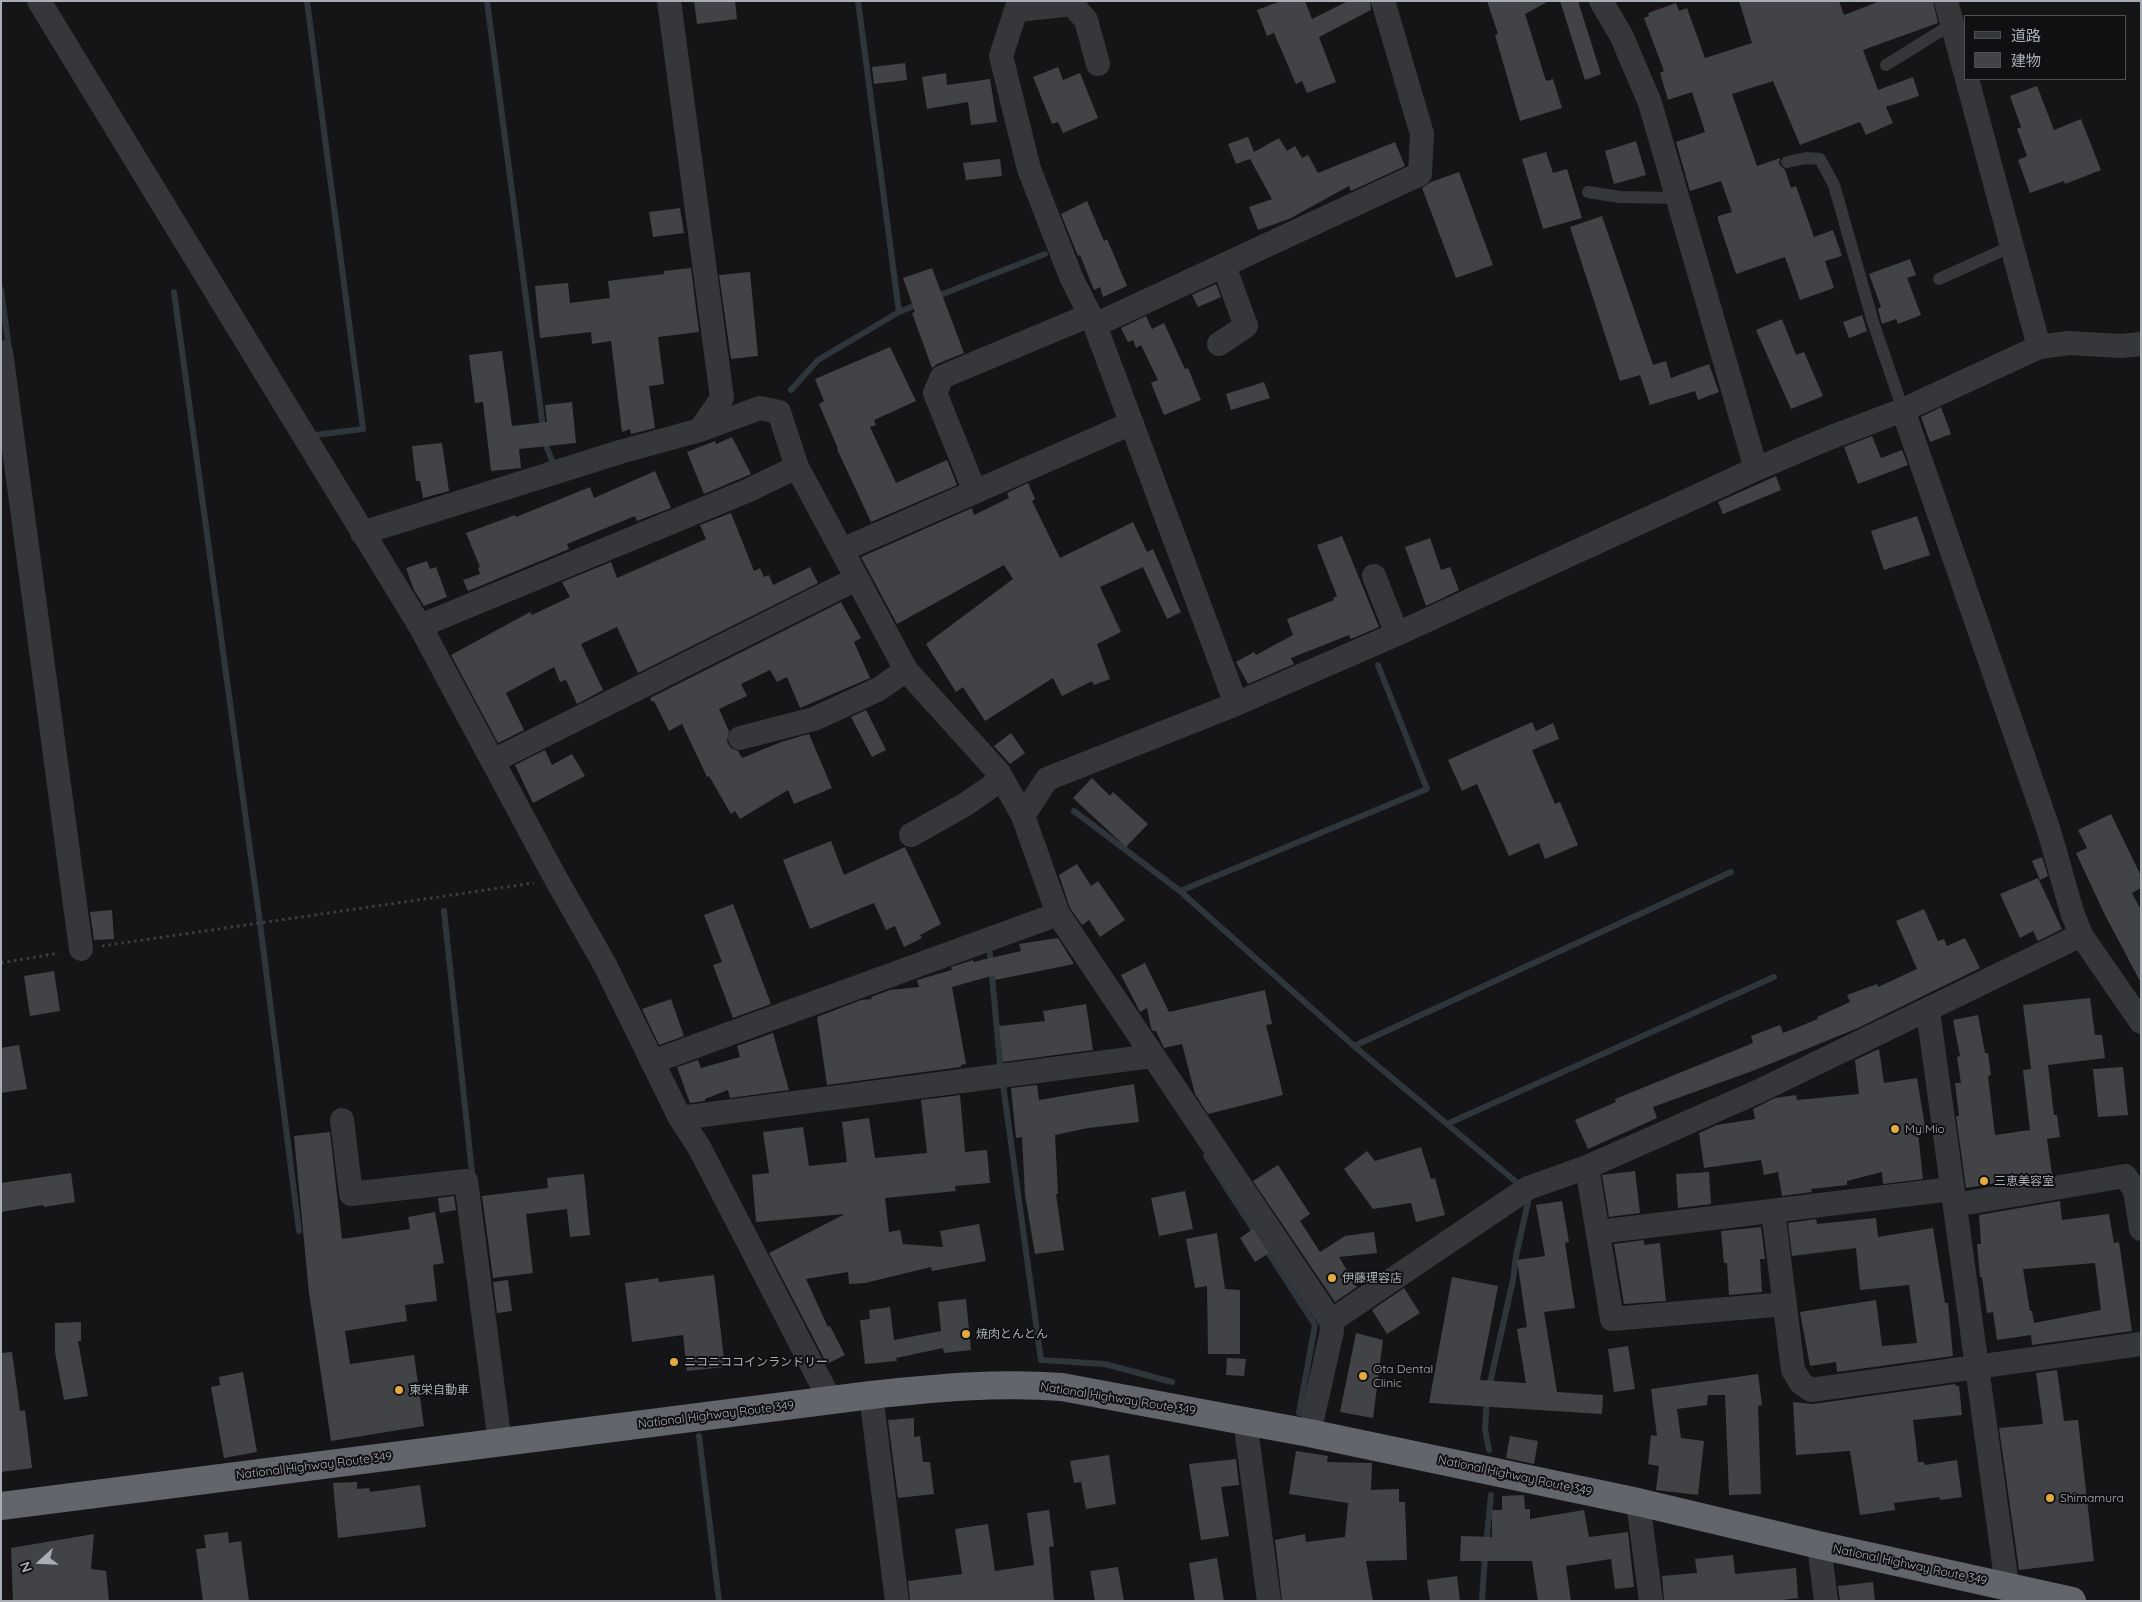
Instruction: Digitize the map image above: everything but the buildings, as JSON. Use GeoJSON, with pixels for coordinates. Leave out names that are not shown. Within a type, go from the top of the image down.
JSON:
{"type":"FeatureCollection","features":[{"type":"Feature","properties":{"kind":"highway","name":"National Highway Route 349"},"geometry":{"type":"LineString","coordinates":[[1,1506],[871,1395],[970,1386],[1026,1384],[1062,1387],[1309,1433],[1638,1502],[2010,1593],[2072,1601]]}},
{"type":"Feature","properties":{"kind":"street"},"geometry":{"type":"LineString","coordinates":[[39,1],[420,626],[494,760],[556,879],[604,962],[680,1118],[699,1147],[830,1400]]}},
{"type":"Feature","properties":{"kind":"street"},"geometry":{"type":"LineString","coordinates":[[669,1],[722,398],[700,430]]}},
{"type":"Feature","properties":{"kind":"street"},"geometry":{"type":"LineString","coordinates":[[975,492],[935,393],[942,376],[1093,320],[1224,266],[1420,174],[1422,134],[1383,1]]}},
{"type":"Feature","properties":{"kind":"street"},"geometry":{"type":"LineString","coordinates":[[1600,1],[1622,37],[1650,103],[1756,469]]}},
{"type":"Feature","properties":{"kind":"street"},"geometry":{"type":"LineString","coordinates":[[1946,1],[1964,68]]}},
{"type":"Feature","properties":{"kind":"street"},"geometry":{"type":"LineString","coordinates":[[1098,64],[1086,20],[1072,4],[1019,6],[1001,56],[1029,169],[1070,277],[1093,320],[1236,704]]}},
{"type":"Feature","properties":{"kind":"street"},"geometry":{"type":"LineString","coordinates":[[1967,80],[2039,347]]}},
{"type":"Feature","properties":{"kind":"street"},"geometry":{"type":"LineString","coordinates":[[1219,344],[1246,326],[1224,266]]}},
{"type":"Feature","properties":{"kind":"street"},"geometry":{"type":"LineString","coordinates":[[1023,816],[1047,779],[1236,704],[1397,634],[1756,469],[1828,438],[1903,410],[2039,347],[2069,344],[2121,346],[2141,344]]}},
{"type":"Feature","properties":{"kind":"street"},"geometry":{"type":"LineString","coordinates":[[1,352],[81,949]]}},
{"type":"Feature","properties":{"kind":"street"},"geometry":{"type":"LineString","coordinates":[[362,533],[620,452],[700,430],[760,408],[779,412],[797,467],[906,670],[1002,778],[1023,816],[1058,914],[1331,1322],[1332,1332],[1309,1433]]}},
{"type":"Feature","properties":{"kind":"street"},"geometry":{"type":"LineString","coordinates":[[1903,410],[2049,830],[2072,912],[2081,935],[2141,1022]]}},
{"type":"Feature","properties":{"kind":"street"},"geometry":{"type":"LineString","coordinates":[[842,550],[1132,423]]}},
{"type":"Feature","properties":{"kind":"street"},"geometry":{"type":"LineString","coordinates":[[420,626],[747,490],[797,467]]}},
{"type":"Feature","properties":{"kind":"street"},"geometry":{"type":"LineString","coordinates":[[1374,576],[1397,634]]}},
{"type":"Feature","properties":{"kind":"street"},"geometry":{"type":"LineString","coordinates":[[494,760],[856,579]]}},
{"type":"Feature","properties":{"kind":"street"},"geometry":{"type":"LineString","coordinates":[[740,738],[814,719],[879,689],[906,670]]}},
{"type":"Feature","properties":{"kind":"street"},"geometry":{"type":"LineString","coordinates":[[911,835],[966,804],[1002,778]]}},
{"type":"Feature","properties":{"kind":"street"},"geometry":{"type":"LineString","coordinates":[[652,1062],[1058,914]]}},
{"type":"Feature","properties":{"kind":"street"},"geometry":{"type":"LineString","coordinates":[[1331,1322],[1528,1188],[1586,1167],[1757,1092],[1928,1011],[1981,982],[2081,935]]}},
{"type":"Feature","properties":{"kind":"street"},"geometry":{"type":"LineString","coordinates":[[1928,1011],[2010,1593]]}},
{"type":"Feature","properties":{"kind":"street"},"geometry":{"type":"LineString","coordinates":[[680,1118],[1152,1056]]}},
{"type":"Feature","properties":{"kind":"street"},"geometry":{"type":"LineString","coordinates":[[342,1120],[351,1194],[466,1181],[500,1443]]}},
{"type":"Feature","properties":{"kind":"street"},"geometry":{"type":"LineString","coordinates":[[1586,1167],[1612,1319],[1785,1304]]}},
{"type":"Feature","properties":{"kind":"street"},"geometry":{"type":"LineString","coordinates":[[1598,1232],[1773,1211],[1954,1197],[2125,1176],[2135,1190],[2141,1229]]}},
{"type":"Feature","properties":{"kind":"street"},"geometry":{"type":"LineString","coordinates":[[1773,1211],[1794,1370],[1801,1383],[1811,1390],[2141,1344]]}},
{"type":"Feature","properties":{"kind":"street"},"geometry":{"type":"LineString","coordinates":[[871,1395],[897,1601]]}},
{"type":"Feature","properties":{"kind":"street"},"geometry":{"type":"LineString","coordinates":[[1245,1420],[1269,1601]]}},
{"type":"Feature","properties":{"kind":"street"},"geometry":{"type":"LineString","coordinates":[[1638,1502],[1651,1601]]}},
{"type":"Feature","properties":{"kind":"street"},"geometry":{"type":"LineString","coordinates":[[1819,1546],[1826,1601]]}},
{"type":"Feature","properties":{"kind":"lane"},"geometry":{"type":"LineString","coordinates":[[1886,65],[1952,24]]}},
{"type":"Feature","properties":{"kind":"lane"},"geometry":{"type":"LineString","coordinates":[[1787,162],[1806,158],[1820,159],[1834,185],[1872,322],[1903,410]]}},
{"type":"Feature","properties":{"kind":"lane"},"geometry":{"type":"LineString","coordinates":[[1588,192],[1620,197],[1677,198]]}},
{"type":"Feature","properties":{"kind":"lane"},"geometry":{"type":"LineString","coordinates":[[1939,279],[2012,246]]}},
{"type":"Feature","properties":{"kind":"path"},"geometry":{"type":"LineString","coordinates":[[1,963],[81,949],[556,879]]}},
{"type":"Feature","properties":{"kind":"waterway"},"geometry":{"type":"LineString","coordinates":[[307,1],[363,429],[315,435]]}},
{"type":"Feature","properties":{"kind":"waterway"},"geometry":{"type":"LineString","coordinates":[[487,1],[545,443],[553,463]]}},
{"type":"Feature","properties":{"kind":"waterway"},"geometry":{"type":"LineString","coordinates":[[858,1],[899,312]]}},
{"type":"Feature","properties":{"kind":"waterway"},"geometry":{"type":"LineString","coordinates":[[935,297],[1045,254]]}},
{"type":"Feature","properties":{"kind":"waterway"},"geometry":{"type":"LineString","coordinates":[[1,289],[9,350]]}},
{"type":"Feature","properties":{"kind":"waterway"},"geometry":{"type":"LineString","coordinates":[[174,292],[260,923],[299,1231]]}},
{"type":"Feature","properties":{"kind":"waterway"},"geometry":{"type":"LineString","coordinates":[[791,390],[818,360],[899,312],[921,303]]}},
{"type":"Feature","properties":{"kind":"waterway"},"geometry":{"type":"LineString","coordinates":[[1180,891],[1427,789],[1378,665]]}},
{"type":"Feature","properties":{"kind":"waterway"},"geometry":{"type":"LineString","coordinates":[[1074,811],[1180,891],[1354,1046],[1515,1181]]}},
{"type":"Feature","properties":{"kind":"waterway"},"geometry":{"type":"LineString","coordinates":[[1354,1046],[1731,872]]}},
{"type":"Feature","properties":{"kind":"waterway"},"geometry":{"type":"LineString","coordinates":[[444,911],[472,1172]]}},
{"type":"Feature","properties":{"kind":"waterway"},"geometry":{"type":"LineString","coordinates":[[990,954],[1000,1063],[1041,1360],[1105,1364],[1172,1382]]}},
{"type":"Feature","properties":{"kind":"waterway"},"geometry":{"type":"LineString","coordinates":[[1447,1124],[1774,977]]}},
{"type":"Feature","properties":{"kind":"waterway"},"geometry":{"type":"LineString","coordinates":[[1206,1156],[1315,1325],[1299,1413]]}},
{"type":"Feature","properties":{"kind":"waterway"},"geometry":{"type":"LineString","coordinates":[[1489,1387],[1528,1202]]}},
{"type":"Feature","properties":{"kind":"waterway"},"geometry":{"type":"LineString","coordinates":[[1487,1399],[1485,1429],[1489,1450]]}},
{"type":"Feature","properties":{"kind":"waterway"},"geometry":{"type":"LineString","coordinates":[[699,1436],[719,1601]]}},
{"type":"Feature","properties":{"kind":"waterway"},"geometry":{"type":"LineString","coordinates":[[1486,1545],[1491,1495]]}},
{"type":"Feature","properties":{"kind":"waterway"},"geometry":{"type":"LineString","coordinates":[[1482,1601],[1485,1555]]}},
{"type":"Feature","properties":{"kind":"place","name":"My Mio"},"geometry":{"type":"Point","coordinates":[1895,1129]}},
{"type":"Feature","properties":{"kind":"place","name":"三恵美容室"},"geometry":{"type":"Point","coordinates":[1984,1181]}},
{"type":"Feature","properties":{"kind":"place","name":"伊藤理容店"},"geometry":{"type":"Point","coordinates":[1332,1278]}},
{"type":"Feature","properties":{"kind":"place","name":"焼肉とんとん"},"geometry":{"type":"Point","coordinates":[966,1334]}},
{"type":"Feature","properties":{"kind":"place","name":"ニコニココインランドリー"},"geometry":{"type":"Point","coordinates":[674,1362]}},
{"type":"Feature","properties":{"kind":"place","name":"Ota Dental Clinic"},"geometry":{"type":"Point","coordinates":[1363,1376]}},
{"type":"Feature","properties":{"kind":"place","name":"東栄自動車"},"geometry":{"type":"Point","coordinates":[399,1390]}},
{"type":"Feature","properties":{"kind":"place","name":"Shimamura"},"geometry":{"type":"Point","coordinates":[2050,1498]}}]}
